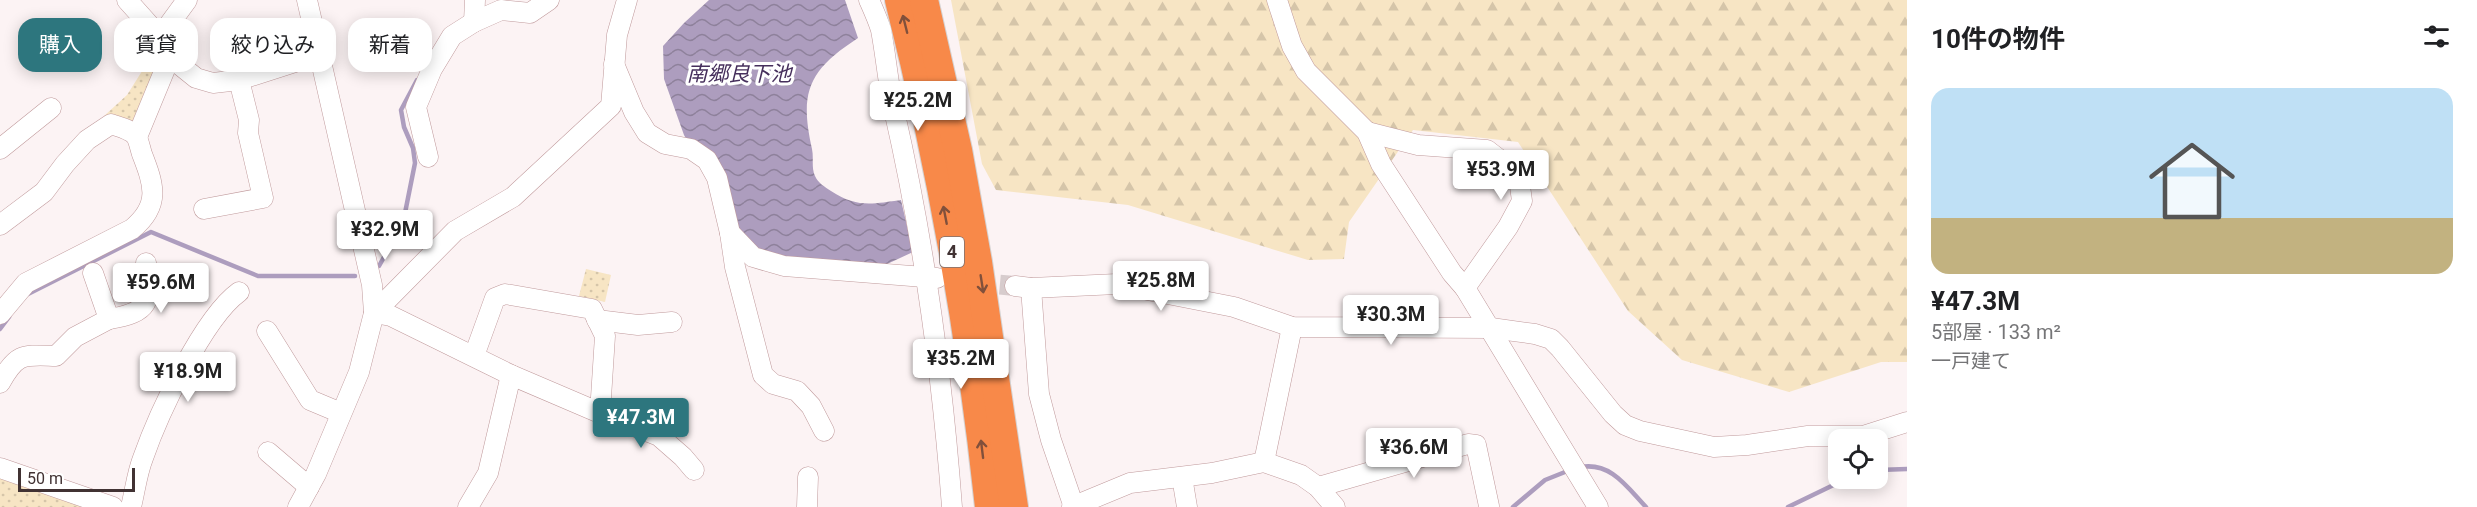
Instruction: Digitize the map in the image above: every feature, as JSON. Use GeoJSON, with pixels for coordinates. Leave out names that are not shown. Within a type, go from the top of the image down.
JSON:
{"type":"FeatureCollection","features":[{"type":"Feature","properties":{"kind":"highway","name":"4"},"geometry":{"type":"LineString","coordinates":[[899,0],[930,134],[955,266],[974,386],[989,507]]}},
{"type":"Feature","properties":{"kind":"highway","name":"4"},"geometry":{"type":"LineString","coordinates":[[924,0],[958,150],[978,262],[1014,507]]}},
{"type":"Feature","properties":{"kind":"street"},"geometry":{"type":"LineString","coordinates":[[126,0],[143,18]]}},
{"type":"Feature","properties":{"kind":"street"},"geometry":{"type":"LineString","coordinates":[[174,18],[187,0]]}},
{"type":"Feature","properties":{"kind":"street"},"geometry":{"type":"LineString","coordinates":[[307,0],[311,18]]}},
{"type":"Feature","properties":{"kind":"street"},"geometry":{"type":"LineString","coordinates":[[474,22],[475,0]]}},
{"type":"Feature","properties":{"kind":"street"},"geometry":{"type":"LineString","coordinates":[[428,158],[416,107],[432,69],[452,36],[474,22],[501,10],[530,14],[549,0]]}},
{"type":"Feature","properties":{"kind":"street"},"geometry":{"type":"LineString","coordinates":[[374,313],[455,231],[513,197],[611,106],[617,35],[627,0]]}},
{"type":"Feature","properties":{"kind":"street"},"geometry":{"type":"LineString","coordinates":[[869,0],[880,27],[889,88],[932,278],[952,507]]}},
{"type":"Feature","properties":{"kind":"street"},"geometry":{"type":"LineString","coordinates":[[1277,0],[1292,46],[1306,71],[1367,132],[1381,164],[1491,328],[1598,507]]}},
{"type":"Feature","properties":{"kind":"street"},"geometry":{"type":"LineString","coordinates":[[614,64],[634,112],[647,133],[665,144],[691,149],[707,160],[717,178],[730,233],[735,267],[763,375],[773,384],[796,391],[810,406],[824,431]]}},
{"type":"Feature","properties":{"kind":"street"},"geometry":{"type":"LineString","coordinates":[[137,137],[164,72]]}},
{"type":"Feature","properties":{"kind":"street"},"geometry":{"type":"LineString","coordinates":[[189,72],[204,81],[225,84],[264,72]]}},
{"type":"Feature","properties":{"kind":"street"},"geometry":{"type":"LineString","coordinates":[[298,507],[359,372],[374,313],[372,285],[324,72]]}},
{"type":"Feature","properties":{"kind":"street"},"geometry":{"type":"LineString","coordinates":[[204,209],[263,198],[248,133],[249,120],[239,80]]}},
{"type":"Feature","properties":{"kind":"street"},"geometry":{"type":"LineString","coordinates":[[0,148],[51,108]]}},
{"type":"Feature","properties":{"kind":"street"},"geometry":{"type":"LineString","coordinates":[[0,225],[45,192],[65,164],[87,140],[111,124],[130,131],[137,137],[151,176],[153,192],[153,200],[143,220],[132,230],[26,283],[0,314]]}},
{"type":"Feature","properties":{"kind":"street"},"geometry":{"type":"LineString","coordinates":[[1367,132],[1418,144],[1487,150],[1509,167],[1520,186],[1522,201],[1508,227],[1465,288]]}},
{"type":"Feature","properties":{"kind":"street"},"geometry":{"type":"LineString","coordinates":[[730,233],[753,257],[784,266],[932,278]]}},
{"type":"Feature","properties":{"kind":"street"},"geometry":{"type":"LineString","coordinates":[[0,382],[11,364],[26,356],[56,356],[75,337],[109,319],[131,316],[144,305],[151,288],[146,263]]}},
{"type":"Feature","properties":{"kind":"street"},"geometry":{"type":"LineString","coordinates":[[93,273],[109,319]]}},
{"type":"Feature","properties":{"kind":"street"},"geometry":{"type":"LineString","coordinates":[[1335,507],[1318,487],[1301,475],[1264,462],[1212,473],[1130,483],[1073,507],[1039,394],[1023,287],[1117,284],[1234,307],[1292,327],[1491,328],[1534,334],[1551,339],[1560,348],[1613,414],[1625,425],[1640,431],[1714,447],[1747,445],[1808,436],[1863,436],[1907,422]]}},
{"type":"Feature","properties":{"kind":"street"},"geometry":{"type":"LineString","coordinates":[[131,507],[142,459],[186,365],[228,300],[239,292]]}},
{"type":"Feature","properties":{"kind":"street"},"geometry":{"type":"LineString","coordinates":[[474,356],[495,298],[505,294],[592,309],[605,336],[600,413]]}},
{"type":"Feature","properties":{"kind":"street"},"geometry":{"type":"LineString","coordinates":[[374,313],[391,316],[511,375],[659,436],[694,470]]}},
{"type":"Feature","properties":{"kind":"street"},"geometry":{"type":"LineString","coordinates":[[597,320],[638,325],[672,322]]}},
{"type":"Feature","properties":{"kind":"street"},"geometry":{"type":"LineString","coordinates":[[1264,462],[1292,327]]}},
{"type":"Feature","properties":{"kind":"street"},"geometry":{"type":"LineString","coordinates":[[267,331],[310,400],[341,413]]}},
{"type":"Feature","properties":{"kind":"street"},"geometry":{"type":"LineString","coordinates":[[468,507],[488,473],[511,375]]}},
{"type":"Feature","properties":{"kind":"street"},"geometry":{"type":"LineString","coordinates":[[1318,487],[1468,444],[1476,445],[1489,506]]}},
{"type":"Feature","properties":{"kind":"street"},"geometry":{"type":"LineString","coordinates":[[268,452],[309,487]]}},
{"type":"Feature","properties":{"kind":"street"},"geometry":{"type":"LineString","coordinates":[[0,468],[113,507]]}},
{"type":"Feature","properties":{"kind":"street"},"geometry":{"type":"LineString","coordinates":[[807,507],[808,477]]}},
{"type":"Feature","properties":{"kind":"street"},"geometry":{"type":"LineString","coordinates":[[1182,477],[1187,507]]}},
{"type":"Feature","properties":{"kind":"green space"},"geometry":{"type":"Polygon","coordinates":[[[951,0],[1907,0],[1907,362],[1881,362],[1789,392],[1682,360],[1628,311],[1518,142],[1413,130],[1349,222],[1344,259],[1308,260],[1128,205],[996,190],[982,164],[951,0]]]}},
{"type":"Feature","properties":{"kind":"green space"},"geometry":{"type":"Polygon","coordinates":[[[141,72],[161,74],[137,124],[108,121],[104,116],[127,95],[141,72]]]}},
{"type":"Feature","properties":{"kind":"green space"},"geometry":{"type":"Polygon","coordinates":[[[586,269],[611,275],[605,302],[579,296],[586,269]]]}},
{"type":"Feature","properties":{"kind":"green space"},"geometry":{"type":"Polygon","coordinates":[[[0,478],[86,507],[0,507],[0,478]]]}},
{"type":"Feature","properties":{"kind":"water","name":"南郷良下池"},"geometry":{"type":"Polygon","coordinates":[[[709,0],[845,0],[858,38],[828,61],[818,72],[812,84],[807,112],[814,173],[822,185],[849,200],[873,203],[901,200],[913,252],[885,265],[801,262],[755,249],[738,235],[684,135],[664,79],[663,46],[709,0]]]}},
{"type":"Feature","properties":{"kind":"waterway"},"geometry":{"type":"LineString","coordinates":[[379,266],[403,223],[415,163],[413,148],[404,127],[401,110],[417,80]]}},
{"type":"Feature","properties":{"kind":"waterway"},"geometry":{"type":"LineString","coordinates":[[28,294],[151,232],[258,276],[355,276]]}},
{"type":"Feature","properties":{"kind":"waterway"},"geometry":{"type":"LineString","coordinates":[[0,329],[9,317]]}},
{"type":"Feature","properties":{"kind":"waterway"},"geometry":{"type":"LineString","coordinates":[[1581,467],[1592,466],[1610,472],[1625,484],[1646,507]]}},
{"type":"Feature","properties":{"kind":"waterway"},"geometry":{"type":"LineString","coordinates":[[1888,470],[1907,469]]}},
{"type":"Feature","properties":{"kind":"waterway"},"geometry":{"type":"LineString","coordinates":[[1513,507],[1545,480],[1570,470]]}},
{"type":"Feature","properties":{"kind":"waterway"},"geometry":{"type":"LineString","coordinates":[[1788,507],[1828,488]]}},
{"type":"Feature","properties":{"kind":"tunnel"},"geometry":{"type":"LineString","coordinates":[[970,282],[1015,286]]}}]}
